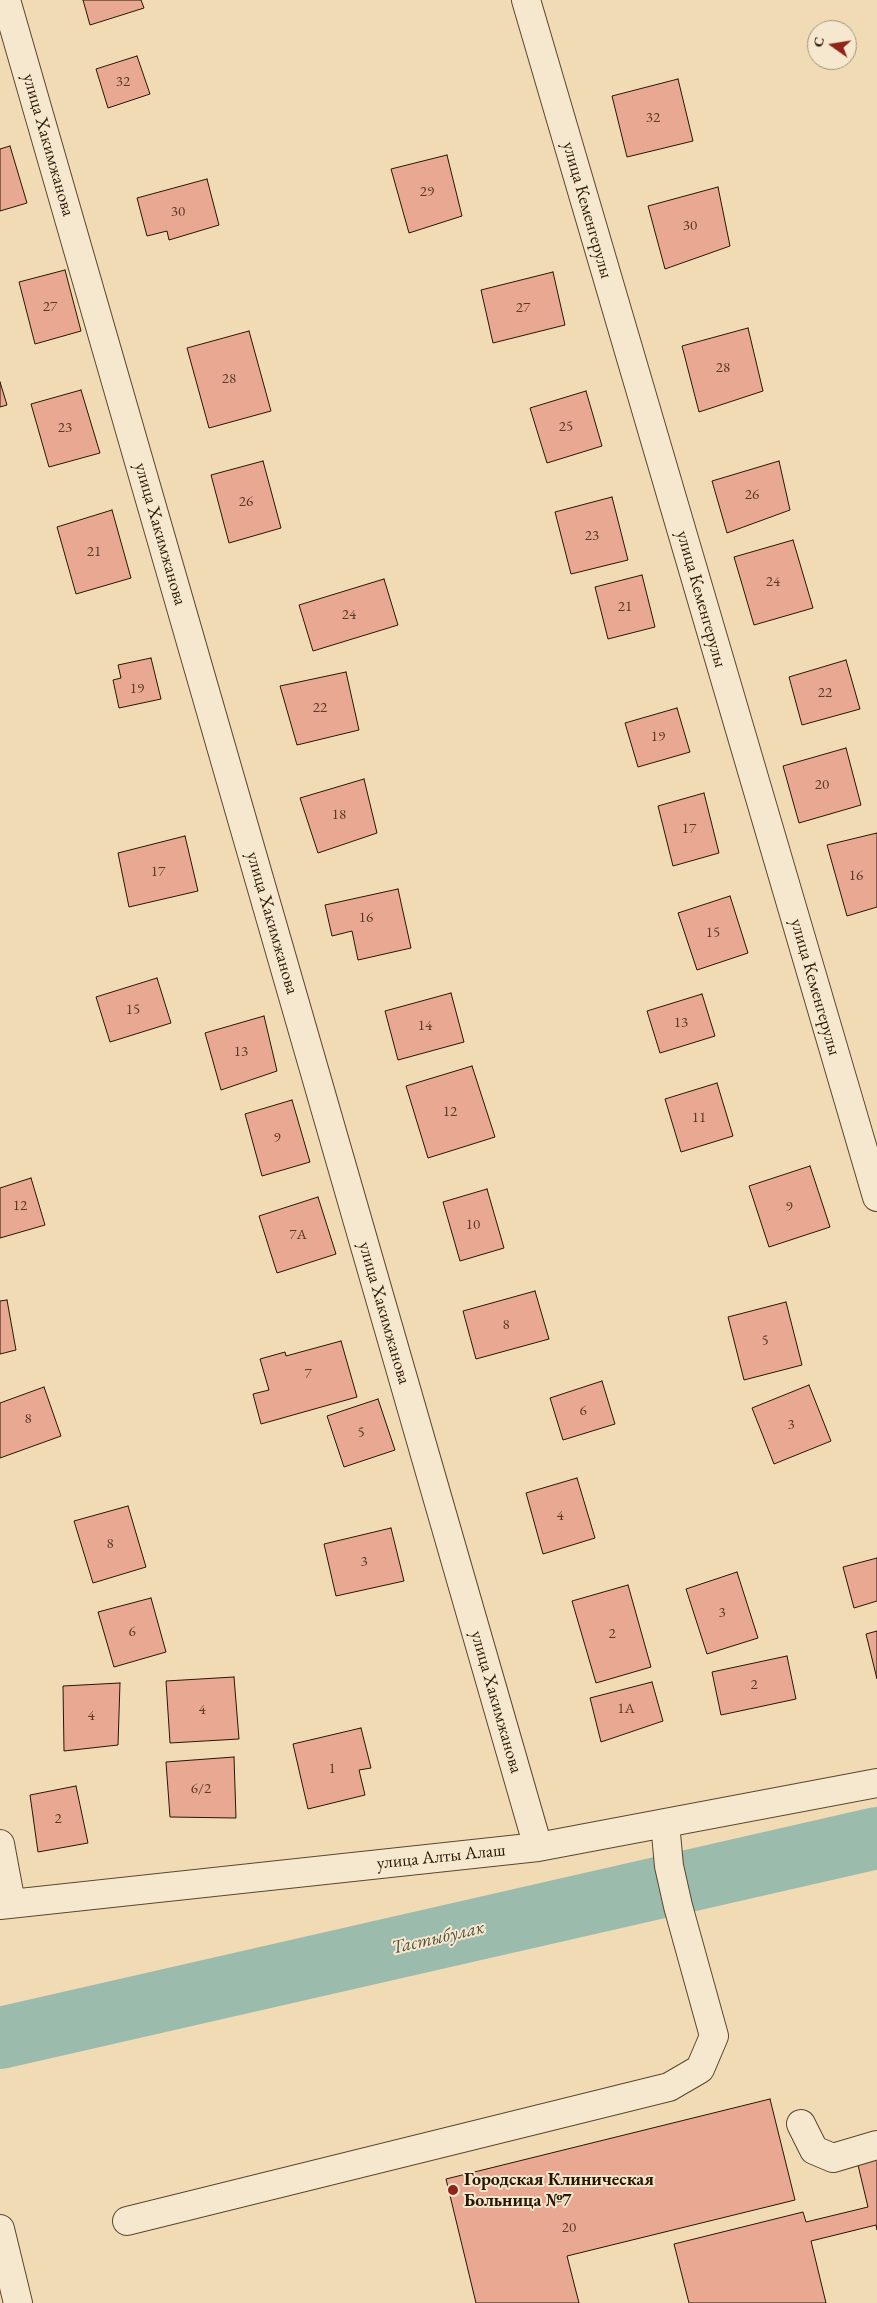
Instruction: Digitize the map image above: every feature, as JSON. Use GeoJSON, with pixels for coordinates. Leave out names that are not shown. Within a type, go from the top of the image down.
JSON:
{"type":"FeatureCollection","features":[{"type":"Feature","properties":{"kind":"street","name":"улица Хакимжанова"},"geometry":{"type":"LineString","coordinates":[[6,0],[538,1847]]}},
{"type":"Feature","properties":{"kind":"street","name":"улица Кеменгерулы"},"geometry":{"type":"LineString","coordinates":[[526,0],[877,1197]]}},
{"type":"Feature","properties":{"kind":"street","name":"улица Алты Алаш"},"geometry":{"type":"LineString","coordinates":[[6,1904],[538,1847],[877,1783]]}},
{"type":"Feature","properties":{"kind":"street"},"geometry":{"type":"LineString","coordinates":[[127,2221],[669,2087],[700,2069],[714,2036],[678,1906],[669,1866],[665,1823]]}},
{"type":"Feature","properties":{"kind":"street"},"geometry":{"type":"LineString","coordinates":[[0,1844],[6,1904]]}},
{"type":"Feature","properties":{"kind":"street"},"geometry":{"type":"LineString","coordinates":[[800,2124],[814,2150],[833,2158],[877,2145]]}},
{"type":"Feature","properties":{"kind":"street"},"geometry":{"type":"LineString","coordinates":[[0,2229],[18,2303]]}},
{"type":"Feature","properties":{"kind":"building"},"geometry":{"type":"Polygon","coordinates":[[[83,0],[141,0],[144,8],[90,25],[83,0]]]}},
{"type":"Feature","properties":{"kind":"building"},"geometry":{"type":"Polygon","coordinates":[[[137,56],[150,94],[108,108],[96,69],[137,56]]]}},
{"type":"Feature","properties":{"kind":"building"},"geometry":{"type":"Polygon","coordinates":[[[678,79],[693,141],[627,157],[612,96],[678,79]]]}},
{"type":"Feature","properties":{"kind":"building"},"geometry":{"type":"Polygon","coordinates":[[[10,146],[27,203],[0,211],[0,149],[10,146]]]}},
{"type":"Feature","properties":{"kind":"building"},"geometry":{"type":"Polygon","coordinates":[[[447,155],[462,216],[409,233],[391,169],[447,155]]]}},
{"type":"Feature","properties":{"kind":"building"},"geometry":{"type":"Polygon","coordinates":[[[207,179],[219,225],[169,240],[167,231],[147,236],[137,198],[207,179]]]}},
{"type":"Feature","properties":{"kind":"building"},"geometry":{"type":"Polygon","coordinates":[[[718,187],[730,246],[665,269],[648,206],[718,187]]]}},
{"type":"Feature","properties":{"kind":"building"},"geometry":{"type":"Polygon","coordinates":[[[65,270],[81,331],[35,344],[19,282],[65,270]]]}},
{"type":"Feature","properties":{"kind":"building"},"geometry":{"type":"Polygon","coordinates":[[[553,272],[565,325],[493,343],[481,290],[553,272]]]}},
{"type":"Feature","properties":{"kind":"building"},"geometry":{"type":"Polygon","coordinates":[[[748,328],[763,391],[699,412],[682,346],[748,328]]]}},
{"type":"Feature","properties":{"kind":"building"},"geometry":{"type":"Polygon","coordinates":[[[249,331],[271,411],[209,428],[187,348],[249,331]]]}},
{"type":"Feature","properties":{"kind":"building"},"geometry":{"type":"Polygon","coordinates":[[[0,382],[7,405],[0,407],[0,382]]]}},
{"type":"Feature","properties":{"kind":"building"},"geometry":{"type":"Polygon","coordinates":[[[81,390],[100,453],[49,467],[31,404],[81,390]]]}},
{"type":"Feature","properties":{"kind":"building"},"geometry":{"type":"Polygon","coordinates":[[[586,391],[602,446],[547,463],[530,408],[586,391]]]}},
{"type":"Feature","properties":{"kind":"building"},"geometry":{"type":"Polygon","coordinates":[[[263,461],[281,528],[229,543],[211,475],[263,461]]]}},
{"type":"Feature","properties":{"kind":"building"},"geometry":{"type":"Polygon","coordinates":[[[779,461],[790,510],[727,533],[712,481],[779,461]]]}},
{"type":"Feature","properties":{"kind":"building"},"geometry":{"type":"Polygon","coordinates":[[[612,497],[628,560],[571,574],[555,512],[612,497]]]}},
{"type":"Feature","properties":{"kind":"building"},"geometry":{"type":"Polygon","coordinates":[[[112,510],[131,578],[76,594],[57,527],[112,510]]]}},
{"type":"Feature","properties":{"kind":"building"},"geometry":{"type":"Polygon","coordinates":[[[793,540],[813,608],[754,625],[734,557],[793,540]]]}},
{"type":"Feature","properties":{"kind":"building"},"geometry":{"type":"Polygon","coordinates":[[[642,575],[655,627],[608,639],[595,587],[642,575]]]}},
{"type":"Feature","properties":{"kind":"building"},"geometry":{"type":"Polygon","coordinates":[[[384,579],[398,625],[313,651],[299,605],[384,579]]]}},
{"type":"Feature","properties":{"kind":"building"},"geometry":{"type":"Polygon","coordinates":[[[151,658],[161,699],[119,708],[113,680],[121,678],[118,665],[151,658]]]}},
{"type":"Feature","properties":{"kind":"building"},"geometry":{"type":"Polygon","coordinates":[[[846,660],[860,709],[802,725],[789,677],[846,660]]]}},
{"type":"Feature","properties":{"kind":"building"},"geometry":{"type":"Polygon","coordinates":[[[346,672],[359,730],[297,745],[280,686],[346,672]]]}},
{"type":"Feature","properties":{"kind":"building"},"geometry":{"type":"Polygon","coordinates":[[[677,708],[690,752],[638,767],[625,723],[677,708]]]}},
{"type":"Feature","properties":{"kind":"building"},"geometry":{"type":"Polygon","coordinates":[[[846,748],[861,805],[799,823],[783,766],[846,748]]]}},
{"type":"Feature","properties":{"kind":"building"},"geometry":{"type":"Polygon","coordinates":[[[364,779],[377,833],[318,853],[300,798],[364,779]]]}},
{"type":"Feature","properties":{"kind":"building"},"geometry":{"type":"Polygon","coordinates":[[[704,793],[719,853],[673,866],[658,806],[704,793]]]}},
{"type":"Feature","properties":{"kind":"building"},"geometry":{"type":"Polygon","coordinates":[[[877,833],[877,907],[847,916],[827,845],[877,833]]]}},
{"type":"Feature","properties":{"kind":"building"},"geometry":{"type":"Polygon","coordinates":[[[185,836],[198,891],[129,907],[118,853],[185,836]]]}},
{"type":"Feature","properties":{"kind":"building"},"geometry":{"type":"Polygon","coordinates":[[[398,889],[411,948],[358,960],[352,931],[332,936],[325,905],[398,889]]]}},
{"type":"Feature","properties":{"kind":"building"},"geometry":{"type":"Polygon","coordinates":[[[730,896],[748,953],[697,970],[678,913],[730,896]]]}},
{"type":"Feature","properties":{"kind":"building"},"geometry":{"type":"Polygon","coordinates":[[[157,978],[171,1023],[110,1042],[96,997],[157,978]]]}},
{"type":"Feature","properties":{"kind":"building"},"geometry":{"type":"Polygon","coordinates":[[[451,993],[464,1042],[398,1060],[385,1011],[451,993]]]}},
{"type":"Feature","properties":{"kind":"building"},"geometry":{"type":"Polygon","coordinates":[[[702,994],[715,1036],[660,1053],[647,1011],[702,994]]]}},
{"type":"Feature","properties":{"kind":"building"},"geometry":{"type":"Polygon","coordinates":[[[264,1016],[277,1071],[221,1090],[205,1033],[264,1016]]]}},
{"type":"Feature","properties":{"kind":"building"},"geometry":{"type":"Polygon","coordinates":[[[472,1066],[495,1137],[428,1158],[406,1086],[472,1066]]]}},
{"type":"Feature","properties":{"kind":"building"},"geometry":{"type":"Polygon","coordinates":[[[717,1083],[733,1136],[681,1152],[665,1099],[717,1083]]]}},
{"type":"Feature","properties":{"kind":"building"},"geometry":{"type":"Polygon","coordinates":[[[292,1100],[310,1162],[262,1176],[245,1114],[292,1100]]]}},
{"type":"Feature","properties":{"kind":"building"},"geometry":{"type":"Polygon","coordinates":[[[810,1166],[830,1227],[769,1247],[749,1186],[810,1166]]]}},
{"type":"Feature","properties":{"kind":"building"},"geometry":{"type":"Polygon","coordinates":[[[31,1178],[45,1225],[0,1238],[0,1188],[31,1178]]]}},
{"type":"Feature","properties":{"kind":"building"},"geometry":{"type":"Polygon","coordinates":[[[487,1189],[504,1248],[460,1261],[443,1202],[487,1189]]]}},
{"type":"Feature","properties":{"kind":"building"},"geometry":{"type":"Polygon","coordinates":[[[318,1197],[336,1254],[277,1273],[259,1216],[318,1197]]]}},
{"type":"Feature","properties":{"kind":"building"},"geometry":{"type":"Polygon","coordinates":[[[535,1291],[549,1339],[476,1359],[463,1311],[535,1291]]]}},
{"type":"Feature","properties":{"kind":"building"},"geometry":{"type":"Polygon","coordinates":[[[7,1300],[16,1350],[0,1354],[0,1301],[7,1300]]]}},
{"type":"Feature","properties":{"kind":"building"},"geometry":{"type":"Polygon","coordinates":[[[786,1302],[802,1365],[744,1380],[728,1317],[786,1302]]]}},
{"type":"Feature","properties":{"kind":"building"},"geometry":{"type":"Polygon","coordinates":[[[341,1341],[357,1397],[261,1424],[253,1394],[269,1390],[260,1359],[285,1352],[286,1356],[341,1341]]]}},
{"type":"Feature","properties":{"kind":"building"},"geometry":{"type":"Polygon","coordinates":[[[602,1381],[615,1424],[563,1440],[550,1398],[602,1381]]]}},
{"type":"Feature","properties":{"kind":"building"},"geometry":{"type":"Polygon","coordinates":[[[809,1385],[831,1441],[774,1464],[752,1408],[809,1385]]]}},
{"type":"Feature","properties":{"kind":"building"},"geometry":{"type":"Polygon","coordinates":[[[44,1387],[61,1436],[0,1458],[0,1403],[44,1387]]]}},
{"type":"Feature","properties":{"kind":"building"},"geometry":{"type":"Polygon","coordinates":[[[378,1399],[395,1450],[344,1467],[327,1416],[378,1399]]]}},
{"type":"Feature","properties":{"kind":"building"},"geometry":{"type":"Polygon","coordinates":[[[577,1478],[595,1538],[543,1554],[526,1493],[577,1478]]]}},
{"type":"Feature","properties":{"kind":"building"},"geometry":{"type":"Polygon","coordinates":[[[128,1506],[146,1567],[93,1583],[74,1521],[128,1506]]]}},
{"type":"Feature","properties":{"kind":"building"},"geometry":{"type":"Polygon","coordinates":[[[391,1528],[404,1581],[336,1596],[324,1544],[391,1528]]]}},
{"type":"Feature","properties":{"kind":"building"},"geometry":{"type":"Polygon","coordinates":[[[877,1558],[877,1601],[854,1608],[843,1567],[877,1558]]]}},
{"type":"Feature","properties":{"kind":"building"},"geometry":{"type":"Polygon","coordinates":[[[737,1572],[758,1638],[707,1654],[686,1589],[737,1572]]]}},
{"type":"Feature","properties":{"kind":"building"},"geometry":{"type":"Polygon","coordinates":[[[628,1585],[651,1667],[596,1683],[572,1601],[628,1585]]]}},
{"type":"Feature","properties":{"kind":"building"},"geometry":{"type":"Polygon","coordinates":[[[151,1598],[166,1652],[114,1667],[98,1612],[151,1598]]]}},
{"type":"Feature","properties":{"kind":"building"},"geometry":{"type":"Polygon","coordinates":[[[877,1631],[877,1679],[866,1634],[877,1631]]]}},
{"type":"Feature","properties":{"kind":"building"},"geometry":{"type":"Polygon","coordinates":[[[787,1656],[796,1699],[721,1715],[712,1672],[787,1656]]]}},
{"type":"Feature","properties":{"kind":"building"},"geometry":{"type":"Polygon","coordinates":[[[234,1677],[239,1739],[170,1743],[166,1681],[234,1677]]]}},
{"type":"Feature","properties":{"kind":"building"},"geometry":{"type":"Polygon","coordinates":[[[652,1682],[663,1721],[601,1742],[590,1698],[652,1682]]]}},
{"type":"Feature","properties":{"kind":"building"},"geometry":{"type":"Polygon","coordinates":[[[120,1683],[118,1745],[64,1751],[63,1686],[120,1683]]]}},
{"type":"Feature","properties":{"kind":"building"},"geometry":{"type":"Polygon","coordinates":[[[361,1728],[371,1768],[359,1770],[365,1795],[308,1809],[293,1744],[361,1728]]]}},
{"type":"Feature","properties":{"kind":"building"},"geometry":{"type":"Polygon","coordinates":[[[234,1757],[236,1818],[170,1817],[166,1762],[234,1757]]]}},
{"type":"Feature","properties":{"kind":"building"},"geometry":{"type":"Polygon","coordinates":[[[76,1786],[88,1843],[38,1852],[30,1795],[76,1786]]]}},
{"type":"Feature","properties":{"kind":"building","name":"Городская Клиническая Больница №7"},"geometry":{"type":"Polygon","coordinates":[[[770,2099],[795,2200],[567,2256],[579,2303],[476,2303],[446,2179],[770,2099]]]}},
{"type":"Feature","properties":{"kind":"building","name":"Городская Клиническая Больница №7"},"geometry":{"type":"Polygon","coordinates":[[[877,2156],[877,2230],[876,2225],[811,2241],[826,2303],[689,2303],[674,2244],[803,2212],[806,2222],[868,2207],[857,2161],[877,2156]]]}},
{"type":"Feature","properties":{"kind":"waterway","name":"Тастыбулак"},"geometry":{"type":"LineString","coordinates":[[0,2038],[877,1838]]}},
{"type":"Feature","properties":{"kind":"place","name":"Городская Клиническая Больница №7"},"geometry":{"type":"Point","coordinates":[453,2190]}}]}
